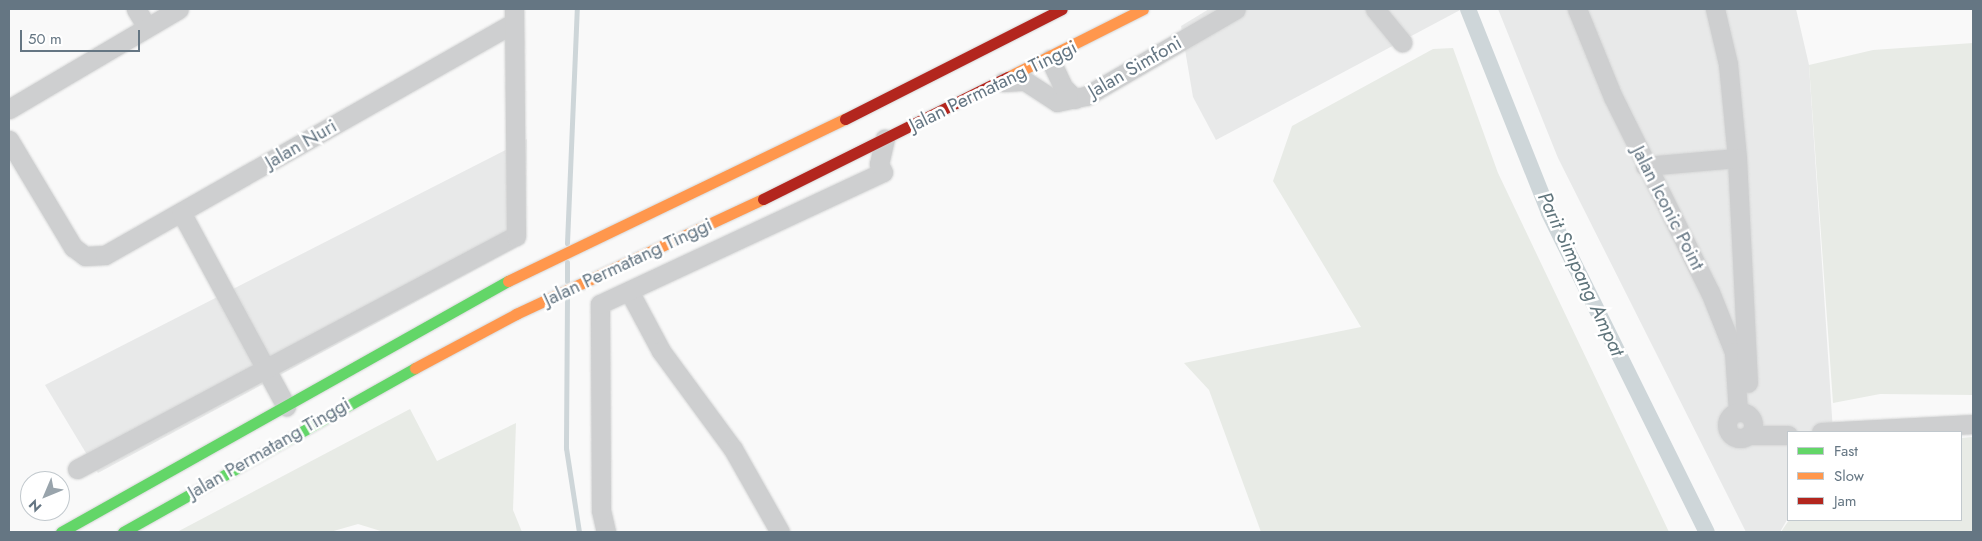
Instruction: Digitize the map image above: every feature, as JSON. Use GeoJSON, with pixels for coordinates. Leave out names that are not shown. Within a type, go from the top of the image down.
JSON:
{"type":"FeatureCollection","features":[{"type":"Feature","properties":{"kind":"highway","name":"Jalan Permatang Tinggi"},"geometry":{"type":"LineString","coordinates":[[61,532],[500,285],[935,72],[1038,32],[1062,9]]}},
{"type":"Feature","properties":{"kind":"highway","name":"Jalan Permatang Tinggi"},"geometry":{"type":"LineString","coordinates":[[123,532],[357,398],[516,314],[781,191],[1050,59],[1143,9]]}},
{"type":"Feature","properties":{"kind":"highway"},"geometry":{"type":"LineString","coordinates":[[935,72],[1003,23]]}},
{"type":"Feature","properties":{"kind":"highway"},"geometry":{"type":"LineString","coordinates":[[1038,32],[1050,59]]}},
{"type":"Feature","properties":{"kind":"street"},"geometry":{"type":"LineString","coordinates":[[136,9],[147,28]]}},
{"type":"Feature","properties":{"kind":"street"},"geometry":{"type":"LineString","coordinates":[[9,109],[179,9]]}},
{"type":"Feature","properties":{"kind":"street","name":"Jalan Simfoni"},"geometry":{"type":"LineString","coordinates":[[1050,59],[1063,86],[1075,99],[1236,9]]}},
{"type":"Feature","properties":{"kind":"street"},"geometry":{"type":"LineString","coordinates":[[1375,9],[1402,42]]}},
{"type":"Feature","properties":{"kind":"street","name":"Jalan Iconic Point"},"geometry":{"type":"LineString","coordinates":[[1577,9],[1646,166],[1710,292],[1734,352],[1744,414]]}},
{"type":"Feature","properties":{"kind":"street"},"geometry":{"type":"LineString","coordinates":[[1715,9],[1728,64],[1746,280],[1744,414],[1754,427],[1749,435],[1787,435]]}},
{"type":"Feature","properties":{"kind":"street"},"geometry":{"type":"LineString","coordinates":[[77,470],[503,246],[516,236],[514,16]]}},
{"type":"Feature","properties":{"kind":"street","name":"Jalan Nuri"},"geometry":{"type":"LineString","coordinates":[[9,140],[73,247],[86,256],[105,255],[514,16]]}},
{"type":"Feature","properties":{"kind":"street"},"geometry":{"type":"LineString","coordinates":[[1000,83],[1025,81],[1057,102],[1075,99]]}},
{"type":"Feature","properties":{"kind":"street"},"geometry":{"type":"LineString","coordinates":[[606,532],[601,510],[600,304],[883,172],[879,164],[886,139]]}},
{"type":"Feature","properties":{"kind":"street"},"geometry":{"type":"LineString","coordinates":[[1646,166],[1737,158]]}},
{"type":"Feature","properties":{"kind":"street"},"geometry":{"type":"LineString","coordinates":[[829,167],[879,164]]}},
{"type":"Feature","properties":{"kind":"street"},"geometry":{"type":"LineString","coordinates":[[181,212],[286,406]]}},
{"type":"Feature","properties":{"kind":"street"},"geometry":{"type":"LineString","coordinates":[[629,291],[660,351],[733,449],[780,532]]}},
{"type":"Feature","properties":{"kind":"street"},"geometry":{"type":"LineString","coordinates":[[1840,431],[1973,424]]}},
{"type":"Feature","properties":{"kind":"shaded area"},"geometry":{"type":"Polygon","coordinates":[[[1209,9],[1462,9],[1216,140],[1193,97],[1181,26],[1209,9]]]}},
{"type":"Feature","properties":{"kind":"shaded area"},"geometry":{"type":"Polygon","coordinates":[[[1498,9],[1796,9],[1809,65],[1833,431],[1787,431],[1787,520],[1780,532],[1746,532],[1558,158],[1498,9]]]}},
{"type":"Feature","properties":{"kind":"shaded area"},"geometry":{"type":"Polygon","coordinates":[[[1973,43],[1973,395],[1880,394],[1833,403],[1809,65],[1873,50],[1973,43]]]}},
{"type":"Feature","properties":{"kind":"shaded area"},"geometry":{"type":"Polygon","coordinates":[[[1453,48],[1498,173],[1669,532],[1261,532],[1209,390],[1184,363],[1361,327],[1273,181],[1292,126],[1433,49],[1453,48]]]}},
{"type":"Feature","properties":{"kind":"shaded area"},"geometry":{"type":"Polygon","coordinates":[[[527,139],[525,243],[98,473],[45,385],[527,139]]]}},
{"type":"Feature","properties":{"kind":"shaded area"},"geometry":{"type":"Polygon","coordinates":[[[410,409],[437,461],[516,423],[513,510],[522,532],[384,532],[358,524],[330,532],[177,532],[410,409]]]}},
{"type":"Feature","properties":{"kind":"shaded area"},"geometry":{"type":"Polygon","coordinates":[[[1973,437],[1973,532],[1781,532],[1788,521],[1962,521],[1962,438],[1973,437]]]}},
{"type":"Feature","properties":{"kind":"waterway"},"geometry":{"type":"LineString","coordinates":[[567,243],[577,9]]}},
{"type":"Feature","properties":{"kind":"waterway","name":"Parit Simpang Ampat"},"geometry":{"type":"LineString","coordinates":[[1468,9],[1549,213],[1707,532]]}},
{"type":"Feature","properties":{"kind":"waterway"},"geometry":{"type":"LineString","coordinates":[[567,262],[567,281]]}},
{"type":"Feature","properties":{"kind":"waterway"},"geometry":{"type":"LineString","coordinates":[[567,299],[566,448],[579,532]]}},
{"type":"Feature","properties":{"kind":"traffic: fast"},"geometry":{"type":"LineString","coordinates":[[61,532],[508,281]]}},
{"type":"Feature","properties":{"kind":"traffic: fast"},"geometry":{"type":"LineString","coordinates":[[123,532],[415,368]]}},
{"type":"Feature","properties":{"kind":"traffic: slow"},"geometry":{"type":"LineString","coordinates":[[1008,77],[1143,9]]}},
{"type":"Feature","properties":{"kind":"traffic: slow"},"geometry":{"type":"LineString","coordinates":[[508,281],[845,119]]}},
{"type":"Feature","properties":{"kind":"traffic: slow"},"geometry":{"type":"LineString","coordinates":[[415,368],[516,314],[763,199]]}},
{"type":"Feature","properties":{"kind":"traffic: jam"},"geometry":{"type":"LineString","coordinates":[[845,119],[1062,9]]}},
{"type":"Feature","properties":{"kind":"traffic: jam"},"geometry":{"type":"LineString","coordinates":[[763,199],[1008,77]]}}]}
